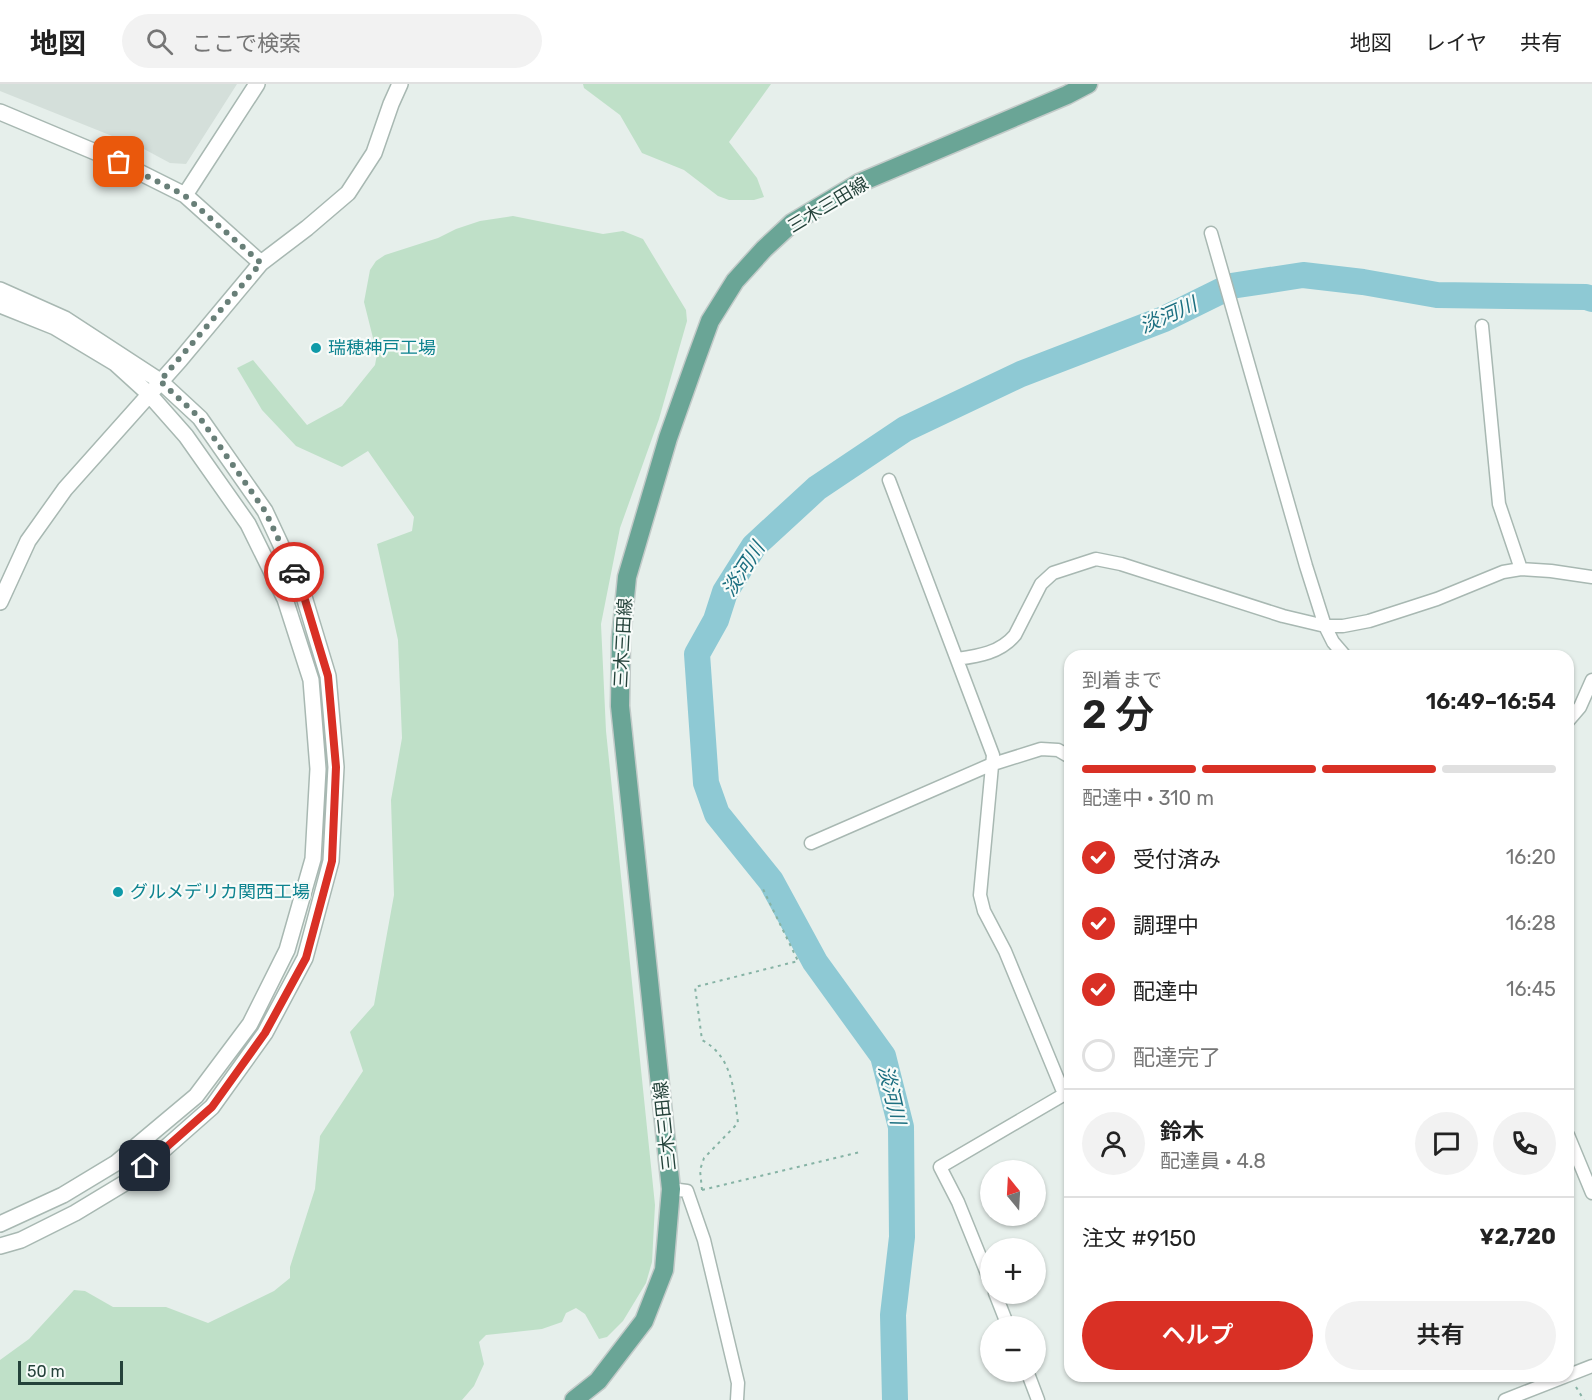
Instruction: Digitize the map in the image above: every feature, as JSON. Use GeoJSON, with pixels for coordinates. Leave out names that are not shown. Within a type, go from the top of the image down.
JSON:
{"type":"FeatureCollection","features":[{"type":"Feature","properties":{"kind":"main road","name":"三木三田線"},"geometry":{"type":"LineString","coordinates":[[574,1400],[598,1381],[644,1321],[664,1270],[671,1189],[620,706],[621,638],[627,577],[668,438],[711,321],[735,281],[792,223],[859,183],[1088,84]]}},
{"type":"Feature","properties":{"kind":"street"},"geometry":{"type":"LineString","coordinates":[[184,195],[257,84]]}},
{"type":"Feature","properties":{"kind":"street"},"geometry":{"type":"LineString","coordinates":[[0,602],[28,541],[65,489],[261,263],[348,194],[374,153],[390,104],[400,84]]}},
{"type":"Feature","properties":{"kind":"street"},"geometry":{"type":"LineString","coordinates":[[0,112],[119,162],[184,195],[261,263]]}},
{"type":"Feature","properties":{"kind":"street"},"geometry":{"type":"LineString","coordinates":[[1210,233],[1306,566],[1325,626],[1340,650]]}},
{"type":"Feature","properties":{"kind":"street"},"geometry":{"type":"LineString","coordinates":[[0,290],[65,318],[160,381],[200,418],[265,511],[302,590],[328,676],[336,767],[332,861],[306,958],[265,1033],[212,1107],[128,1180],[66,1217],[21,1240],[0,1246]]}},
{"type":"Feature","properties":{"kind":"street"},"geometry":{"type":"LineString","coordinates":[[0,305],[55,327],[115,363],[148,393],[186,436],[248,524],[285,598],[311,680],[318,769],[313,859],[287,950],[250,1024],[196,1096],[116,1163],[63,1195],[0,1224]]}},
{"type":"Feature","properties":{"kind":"street"},"geometry":{"type":"LineString","coordinates":[[1482,326],[1499,504],[1521,569]]}},
{"type":"Feature","properties":{"kind":"street"},"geometry":{"type":"LineString","coordinates":[[889,480],[993,754],[990,765],[980,895],[984,911],[1005,951],[1064,1086]]}},
{"type":"Feature","properties":{"kind":"street"},"geometry":{"type":"LineString","coordinates":[[957,659],[987,654],[1010,641],[1041,584],[1053,573],[1096,559],[1120,564],[1283,616],[1325,626],[1343,626],[1369,621],[1437,599],[1503,572],[1521,569],[1592,577]]}},
{"type":"Feature","properties":{"kind":"street"},"geometry":{"type":"LineString","coordinates":[[1574,714],[1580,707],[1592,680]]}},
{"type":"Feature","properties":{"kind":"street"},"geometry":{"type":"LineString","coordinates":[[811,843],[990,765],[1041,749],[1058,750],[1064,754]]}},
{"type":"Feature","properties":{"kind":"street"},"geometry":{"type":"LineString","coordinates":[[980,1256],[958,1202],[940,1167],[1064,1095]]}},
{"type":"Feature","properties":{"kind":"street"},"geometry":{"type":"LineString","coordinates":[[1574,1150],[1592,1193]]}},
{"type":"Feature","properties":{"kind":"street"},"geometry":{"type":"LineString","coordinates":[[671,1189],[687,1191],[704,1240],[738,1383],[737,1400]]}},
{"type":"Feature","properties":{"kind":"street"},"geometry":{"type":"LineString","coordinates":[[1574,1373],[1592,1366]]}},
{"type":"Feature","properties":{"kind":"street"},"geometry":{"type":"LineString","coordinates":[[1031,1382],[1038,1400]]}},
{"type":"Feature","properties":{"kind":"street"},"geometry":{"type":"LineString","coordinates":[[1505,1400],[1552,1382]]}},
{"type":"Feature","properties":{"kind":"path"},"geometry":{"type":"LineString","coordinates":[[763,889],[798,961],[694,987],[702,1040],[712,1046],[723,1058],[733,1081],[738,1123],[704,1158],[700,1170],[702,1190],[860,1152]]}},
{"type":"Feature","properties":{"kind":"path"},"geometry":{"type":"LineString","coordinates":[[1574,1382],[1584,1400]]}},
{"type":"Feature","properties":{"kind":"shaded area"},"geometry":{"type":"Polygon","coordinates":[[[0,84],[237,84],[186,164],[170,163],[142,148],[0,91],[0,84]]]}},
{"type":"Feature","properties":{"kind":"green space"},"geometry":{"type":"Polygon","coordinates":[[[583,84],[771,84],[729,142],[757,178],[764,197],[754,200],[729,200],[718,196],[684,170],[642,153],[620,115],[584,88],[583,84]]]}},
{"type":"Feature","properties":{"kind":"green space"},"geometry":{"type":"Polygon","coordinates":[[[513,216],[603,234],[623,231],[643,239],[686,310],[687,321],[659,419],[620,528],[601,624],[606,731],[655,1205],[652,1262],[646,1283],[623,1321],[607,1337],[599,1339],[585,1314],[576,1308],[566,1313],[562,1322],[542,1329],[486,1335],[479,1342],[484,1364],[474,1386],[462,1400],[0,1400],[0,1360],[29,1339],[74,1290],[85,1291],[113,1307],[166,1307],[208,1323],[274,1291],[290,1278],[290,1267],[315,1189],[320,1136],[363,1071],[350,1032],[374,1005],[394,895],[391,800],[402,738],[398,640],[377,544],[412,531],[414,517],[368,451],[342,467],[296,446],[262,410],[237,368],[253,360],[307,425],[342,406],[375,365],[377,354],[364,302],[370,270],[376,261],[385,255],[438,238],[480,221],[513,216]]]}},
{"type":"Feature","properties":{"kind":"waterway","name":"淡河川"},"geometry":{"type":"LineString","coordinates":[[895,1400],[893,1315],[902,1237],[901,1127],[883,1056],[815,962],[771,881],[717,814],[706,783],[697,654],[716,620],[725,592],[754,546],[817,488],[905,429],[1021,374],[1164,319],[1231,286],[1303,275],[1363,282],[1437,295],[1586,297],[1592,299]]}},
{"type":"Feature","properties":{"kind":"way so far"},"geometry":{"type":"LineString","coordinates":[[119,162],[184,195],[261,263],[160,381],[200,418],[265,511],[294,572]]}},
{"type":"Feature","properties":{"kind":"place","name":"瑞穂神戸工場"},"geometry":{"type":"Point","coordinates":[316,348]}},
{"type":"Feature","properties":{"kind":"place","name":"グルメデリカ関西工場"},"geometry":{"type":"Point","coordinates":[118,892]}},
{"type":"Feature","properties":{"kind":"route"},"geometry":{"type":"LineString","coordinates":[[145,1166],[212,1107],[265,1033],[306,958],[332,861],[336,767],[328,676],[302,590],[294,572]]}}]}
